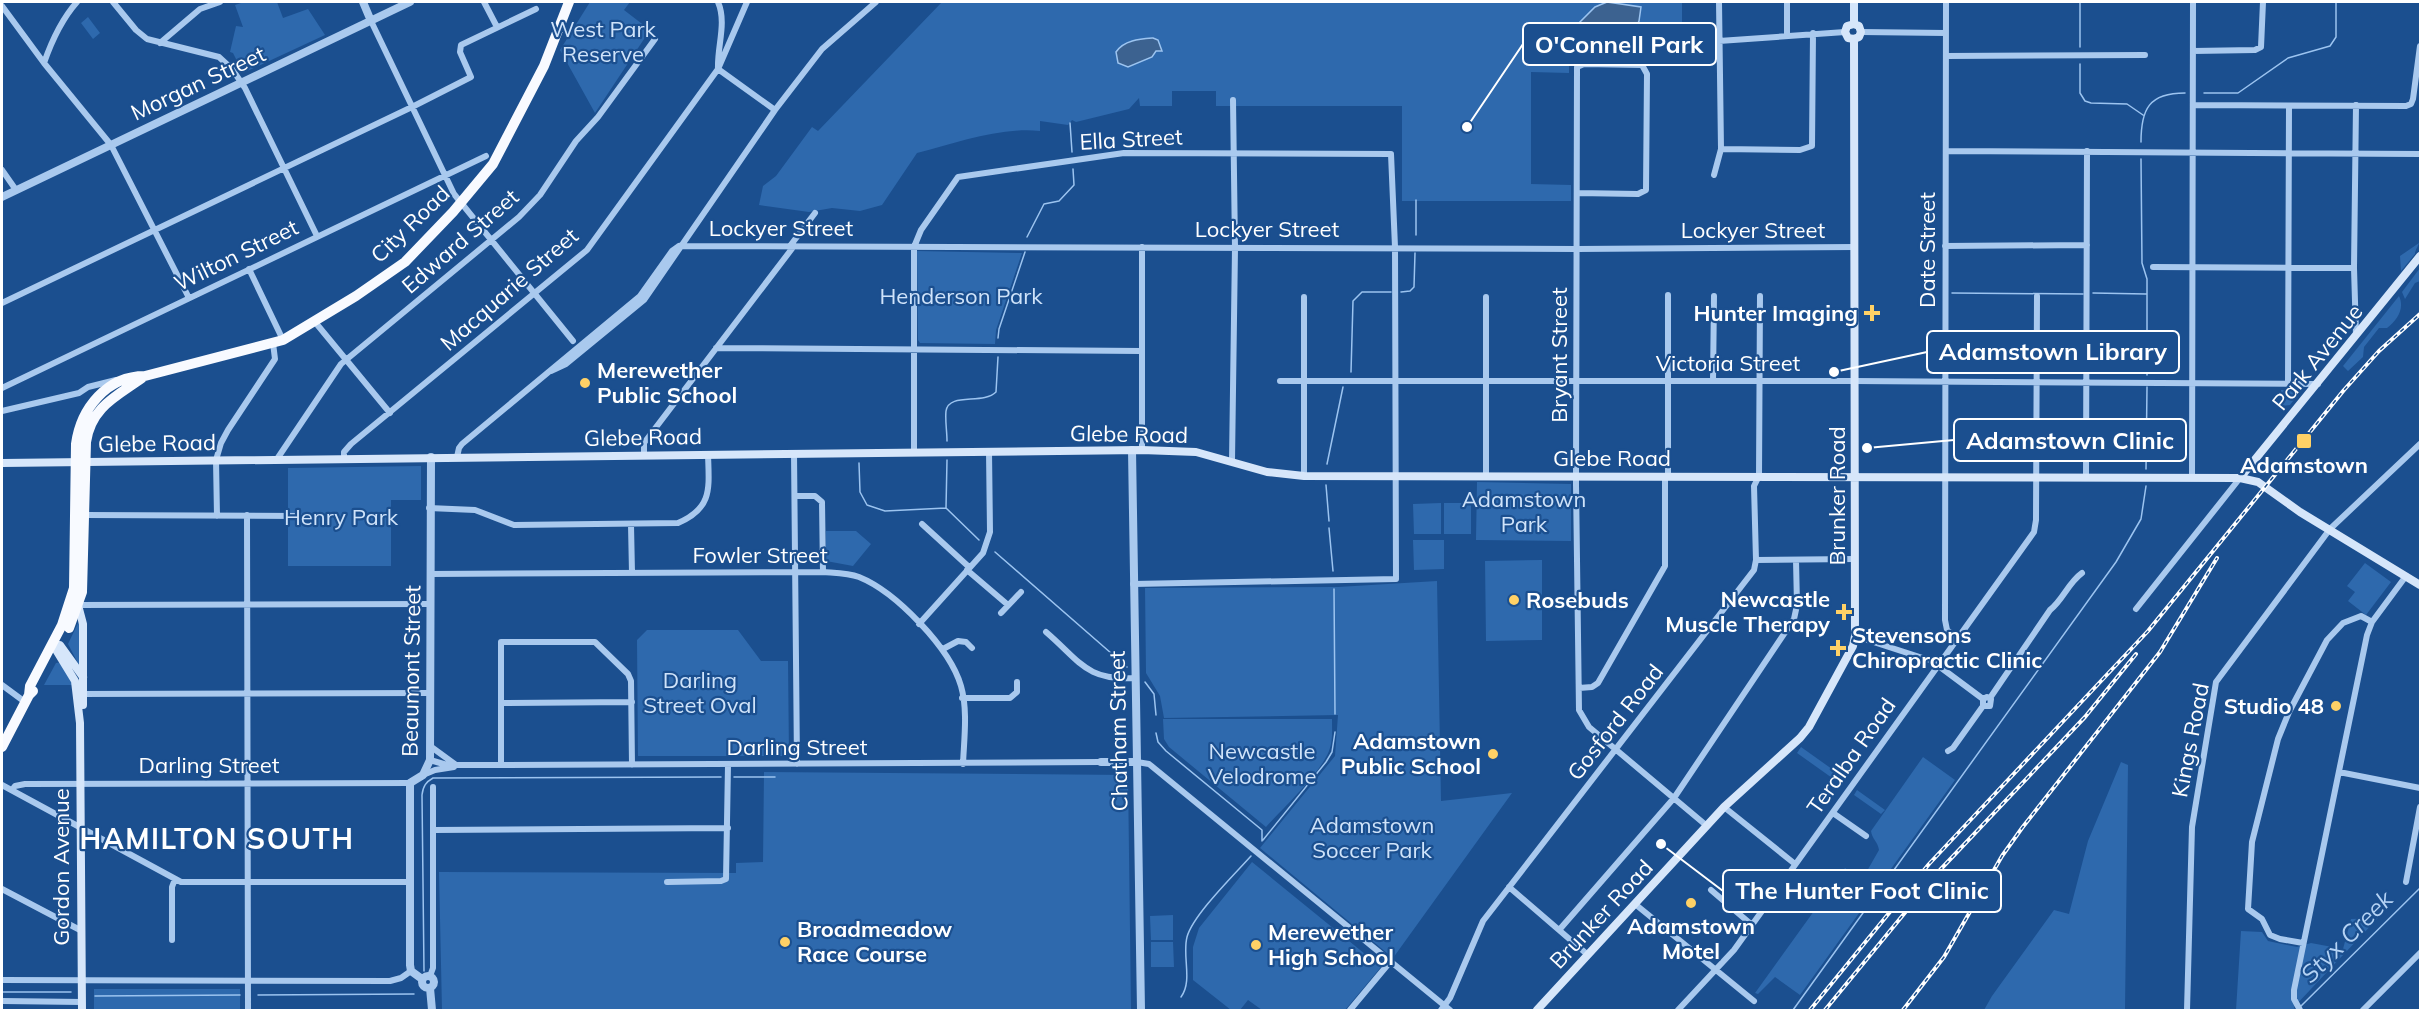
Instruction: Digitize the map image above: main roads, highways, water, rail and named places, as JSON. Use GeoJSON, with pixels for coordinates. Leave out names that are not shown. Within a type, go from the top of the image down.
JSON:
{"type":"FeatureCollection","features":[{"type":"Feature","properties":{"kind":"highway","name":"City Road"},"geometry":{"type":"LineString","coordinates":[[56,648],[69,607],[75,578],[81,462],[78,434],[89,407],[109,387],[133,376],[145,376],[278,342],[315,322],[383,279],[405,262],[486,172],[509,134],[544,66],[569,2]]}},
{"type":"Feature","properties":{"kind":"highway","name":"City Road"},"geometry":{"type":"LineString","coordinates":[[81,462],[87,436],[98,411],[119,391],[145,376]]}},
{"type":"Feature","properties":{"kind":"highway","name":"Gordon Avenue"},"geometry":{"type":"LineString","coordinates":[[78,605],[83,574],[85,515],[81,462]]}},
{"type":"Feature","properties":{"kind":"highway"},"geometry":{"type":"LineString","coordinates":[[2,747],[27,699],[36,688],[78,605]]}},
{"type":"Feature","properties":{"kind":"main road"},"geometry":{"type":"LineString","coordinates":[[1854,2],[1854,24]]}},
{"type":"Feature","properties":{"kind":"main road"},"geometry":{"type":"LineString","coordinates":[[1854,24],[1859,26],[1861,32],[1859,37],[1848,38],[1845,32],[1847,26],[1854,24]]}},
{"type":"Feature","properties":{"kind":"main road","name":"Brunker Road"},"geometry":{"type":"LineString","coordinates":[[1536,1011],[1724,807],[1809,727],[1853,646],[1855,636],[1854,39]]}},
{"type":"Feature","properties":{"kind":"main road","name":"Park Avenue"},"geometry":{"type":"LineString","coordinates":[[2240,478],[2319,384],[2421,256]]}},
{"type":"Feature","properties":{"kind":"main road","name":"Glebe Road"},"geometry":{"type":"LineString","coordinates":[[2,463],[1142,450],[1196,452],[1267,472],[1304,476],[2240,478],[2254,480],[2300,512],[2421,585]]}},
{"type":"Feature","properties":{"kind":"main road","name":"Gordon Avenue"},"geometry":{"type":"LineString","coordinates":[[78,605],[83,624],[83,677],[78,716],[81,784],[82,1006]]}},
{"type":"Feature","properties":{"kind":"main road"},"geometry":{"type":"LineString","coordinates":[[56,648],[83,677]]}},
{"type":"Feature","properties":{"kind":"main road","name":"Gordon Avenue"},"geometry":{"type":"LineString","coordinates":[[56,648],[73,676],[80,694]]}},
{"type":"Feature","properties":{"kind":"waterway"},"geometry":{"type":"LineString","coordinates":[[2080,2],[2080,47]]}},
{"type":"Feature","properties":{"kind":"waterway"},"geometry":{"type":"LineString","coordinates":[[2204,93],[2238,93],[2288,58],[2330,46],[2336,37],[2336,2]]}},
{"type":"Feature","properties":{"kind":"waterway"},"geometry":{"type":"LineString","coordinates":[[2080,64],[2080,93],[2085,101],[2127,104],[2143,115]]}},
{"type":"Feature","properties":{"kind":"waterway"},"geometry":{"type":"LineString","coordinates":[[2141,142],[2143,120],[2149,105],[2163,96],[2185,93]]}},
{"type":"Feature","properties":{"kind":"waterway"},"geometry":{"type":"LineString","coordinates":[[1070,123],[1072,152]]}},
{"type":"Feature","properties":{"kind":"waterway"},"geometry":{"type":"LineString","coordinates":[[2141,159],[2142,263],[2147,279],[2147,375]]}},
{"type":"Feature","properties":{"kind":"waterway"},"geometry":{"type":"LineString","coordinates":[[1027,237],[1044,204],[1059,201],[1074,185],[1073,169]]}},
{"type":"Feature","properties":{"kind":"waterway"},"geometry":{"type":"LineString","coordinates":[[1416,200],[1416,235]]}},
{"type":"Feature","properties":{"kind":"waterway"},"geometry":{"type":"LineString","coordinates":[[998,338],[1025,252]]}},
{"type":"Feature","properties":{"kind":"waterway"},"geometry":{"type":"LineString","coordinates":[[1401,292],[1410,291],[1414,287],[1415,253]]}},
{"type":"Feature","properties":{"kind":"waterway"},"geometry":{"type":"LineString","coordinates":[[1351,372],[1353,301],[1362,292],[1391,292]]}},
{"type":"Feature","properties":{"kind":"waterway"},"geometry":{"type":"LineString","coordinates":[[1952,293],[2083,294]]}},
{"type":"Feature","properties":{"kind":"waterway"},"geometry":{"type":"LineString","coordinates":[[2093,293],[2146,294]]}},
{"type":"Feature","properties":{"kind":"waterway"},"geometry":{"type":"LineString","coordinates":[[947,441],[946,411],[948,405],[960,400],[983,398],[996,392],[998,357]]}},
{"type":"Feature","properties":{"kind":"waterway"},"geometry":{"type":"LineString","coordinates":[[1327,464],[1343,387]]}},
{"type":"Feature","properties":{"kind":"waterway"},"geometry":{"type":"LineString","coordinates":[[2146,469],[2147,387]]}},
{"type":"Feature","properties":{"kind":"waterway"},"geometry":{"type":"LineString","coordinates":[[946,508],[947,460]]}},
{"type":"Feature","properties":{"kind":"waterway"},"geometry":{"type":"LineString","coordinates":[[859,463],[860,492],[867,505],[885,511],[946,508],[979,540]]}},
{"type":"Feature","properties":{"kind":"waterway"},"geometry":{"type":"LineString","coordinates":[[1326,485],[1329,521]]}},
{"type":"Feature","properties":{"kind":"waterway"},"geometry":{"type":"LineString","coordinates":[[1793,1010],[2116,562],[2141,519],[2146,486]]}},
{"type":"Feature","properties":{"kind":"waterway"},"geometry":{"type":"LineString","coordinates":[[1329,528],[1333,571]]}},
{"type":"Feature","properties":{"kind":"waterway"},"geometry":{"type":"LineString","coordinates":[[995,552],[1127,667]]}},
{"type":"Feature","properties":{"kind":"waterway"},"geometry":{"type":"LineString","coordinates":[[1334,589],[1335,714]]}},
{"type":"Feature","properties":{"kind":"waterway"},"geometry":{"type":"LineString","coordinates":[[1145,682],[1154,694],[1156,715]]}},
{"type":"Feature","properties":{"kind":"waterway"},"geometry":{"type":"LineString","coordinates":[[1263,840],[1326,762],[1332,752],[1335,732]]}},
{"type":"Feature","properties":{"kind":"waterway"},"geometry":{"type":"LineString","coordinates":[[1156,733],[1158,742],[1166,751],[1262,830],[1262,841]]}},
{"type":"Feature","properties":{"kind":"waterway"},"geometry":{"type":"LineString","coordinates":[[424,971],[422,795],[424,787],[433,778],[721,777]]}},
{"type":"Feature","properties":{"kind":"waterway"},"geometry":{"type":"LineString","coordinates":[[734,777],[775,777]]}},
{"type":"Feature","properties":{"kind":"waterway"},"geometry":{"type":"LineString","coordinates":[[1181,997],[1186,984],[1186,944],[1191,928],[1215,895],[1251,856]]}},
{"type":"Feature","properties":{"kind":"waterway","name":"Styx Creek"},"geometry":{"type":"LineString","coordinates":[[2300,1007],[2420,888]]}},
{"type":"Feature","properties":{"kind":"waterway"},"geometry":{"type":"LineString","coordinates":[[2,992],[71,992]]}},
{"type":"Feature","properties":{"kind":"waterway"},"geometry":{"type":"LineString","coordinates":[[258,995],[414,994]]}},
{"type":"Feature","properties":{"kind":"waterway"},"geometry":{"type":"LineString","coordinates":[[95,996],[240,995]]}},
{"type":"Feature","properties":{"kind":"railway"},"geometry":{"type":"LineString","coordinates":[[1810,1010],[1929,864],[2148,631],[2344,390],[2379,351],[2420,314]]}},
{"type":"Feature","properties":{"kind":"railway"},"geometry":{"type":"LineString","coordinates":[[1903,1010],[1944,957],[2002,856],[2022,828],[2160,652],[2217,558]]}},
{"type":"Feature","properties":{"kind":"railway"},"geometry":{"type":"LineString","coordinates":[[1825,1010],[1940,870],[2085,717],[2136,654]]}},
{"type":"Feature","properties":{"kind":"place","name":"O'Connell Park"},"geometry":{"type":"Point","coordinates":[1467,127]}},
{"type":"Feature","properties":{"kind":"place","name":"Hunter Imaging"},"geometry":{"type":"Point","coordinates":[1872,313]}},
{"type":"Feature","properties":{"kind":"place","name":"Adamstown Library"},"geometry":{"type":"Point","coordinates":[1834,372]}},
{"type":"Feature","properties":{"kind":"place","name":"Merewether Public School"},"geometry":{"type":"Point","coordinates":[585,383]}},
{"type":"Feature","properties":{"kind":"place","name":"Adamstown"},"geometry":{"type":"Point","coordinates":[2304,441]}},
{"type":"Feature","properties":{"kind":"place","name":"Adamstown Clinic"},"geometry":{"type":"Point","coordinates":[1867,448]}},
{"type":"Feature","properties":{"kind":"place","name":"Rosebuds"},"geometry":{"type":"Point","coordinates":[1514,600]}},
{"type":"Feature","properties":{"kind":"place","name":"Newcastle Muscle Therapy"},"geometry":{"type":"Point","coordinates":[1844,612]}},
{"type":"Feature","properties":{"kind":"place","name":"Stevensons Chiropractic Clinic"},"geometry":{"type":"Point","coordinates":[1838,648]}},
{"type":"Feature","properties":{"kind":"place","name":"Studio 48"},"geometry":{"type":"Point","coordinates":[2336,706]}},
{"type":"Feature","properties":{"kind":"place","name":"Adamstown Public School"},"geometry":{"type":"Point","coordinates":[1493,754]}},
{"type":"Feature","properties":{"kind":"place","name":"The Hunter Foot Clinic"},"geometry":{"type":"Point","coordinates":[1661,844]}},
{"type":"Feature","properties":{"kind":"place","name":"Adamstown Motel"},"geometry":{"type":"Point","coordinates":[1691,903]}},
{"type":"Feature","properties":{"kind":"place","name":"Broadmeadow Race Course"},"geometry":{"type":"Point","coordinates":[785,942]}},
{"type":"Feature","properties":{"kind":"place","name":"Merewether High School"},"geometry":{"type":"Point","coordinates":[1256,945]}},
{"type":"Feature","properties":{"kind":"district","name":"HAMILTON SOUTH"},"geometry":{"type":"Point","coordinates":[217,839]}},
{"type":"Feature","properties":{"kind":"park label","name":"West Park Reserve"},"geometry":{"type":"Point","coordinates":[603,42]}},
{"type":"Feature","properties":{"kind":"park label","name":"Henderson Park"},"geometry":{"type":"Point","coordinates":[961,296]}},
{"type":"Feature","properties":{"kind":"park label","name":"Adamstown Park"},"geometry":{"type":"Point","coordinates":[1524,512]}},
{"type":"Feature","properties":{"kind":"park label","name":"Henry Park"},"geometry":{"type":"Point","coordinates":[341,517]}},
{"type":"Feature","properties":{"kind":"park label","name":"Darling Street Oval"},"geometry":{"type":"Point","coordinates":[700,692]}},
{"type":"Feature","properties":{"kind":"park label","name":"Newcastle Velodrome"},"geometry":{"type":"Point","coordinates":[1262,764]}},
{"type":"Feature","properties":{"kind":"park label","name":"Adamstown Soccer Park"},"geometry":{"type":"Point","coordinates":[1372,838]}}]}
